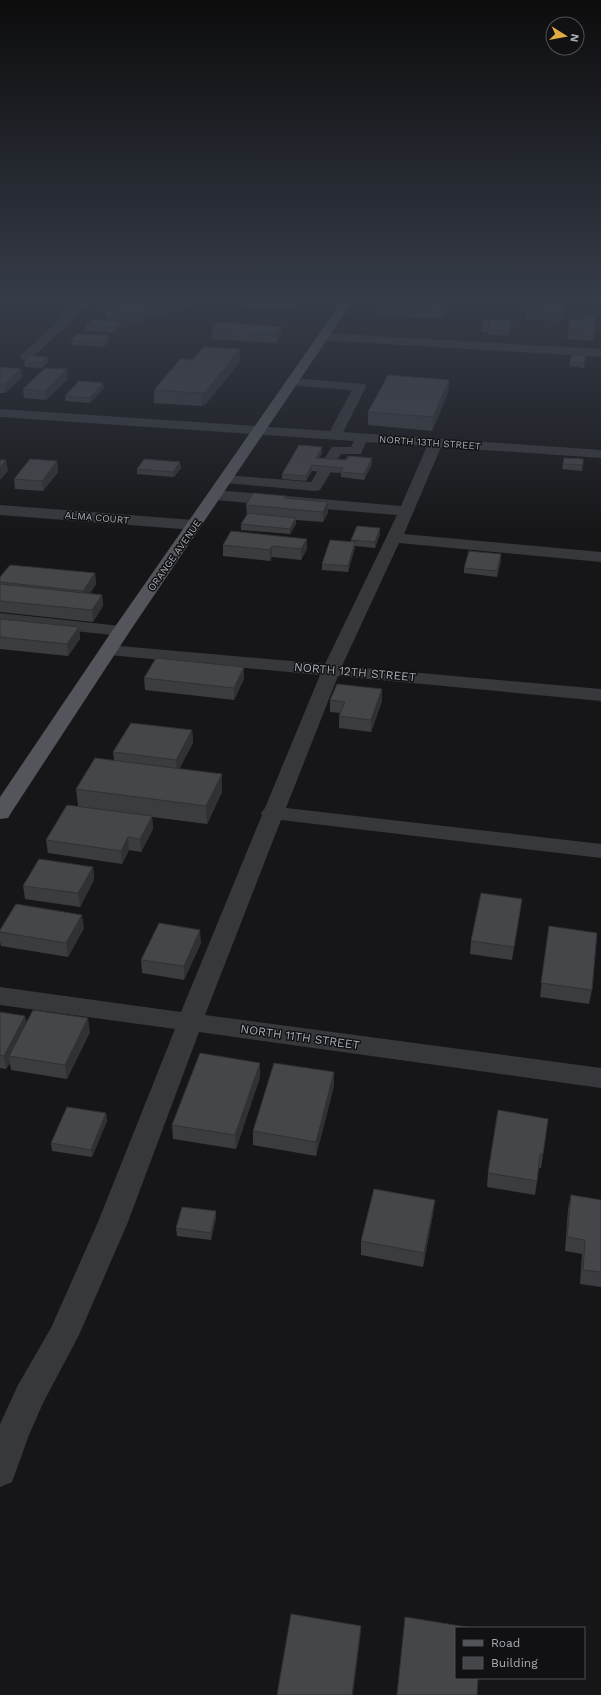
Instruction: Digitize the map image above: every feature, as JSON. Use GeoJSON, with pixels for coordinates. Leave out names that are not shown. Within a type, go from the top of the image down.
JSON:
{"type":"FeatureCollection","features":[{"type":"Feature","properties":{"kind":"main road","name":"ORANGE AVENUE"},"geometry":{"type":"LineString","coordinates":[[0,813],[121,631],[296,377]]}},
{"type":"Feature","properties":{"kind":"street"},"geometry":{"type":"LineString","coordinates":[[226,479],[315,487],[326,468],[360,387],[293,382]]}},
{"type":"Feature","properties":{"kind":"street"},"geometry":{"type":"LineString","coordinates":[[0,413],[317,435],[310,447],[336,443]]}},
{"type":"Feature","properties":{"kind":"street","name":"NORTH 13TH STREET"},"geometry":{"type":"LineString","coordinates":[[336,443],[356,451],[362,438],[601,454]]}},
{"type":"Feature","properties":{"kind":"street"},"geometry":{"type":"LineString","coordinates":[[0,1471],[12,1435],[30,1395],[63,1335],[114,1222],[272,813],[331,670],[394,538],[436,443]]}},
{"type":"Feature","properties":{"kind":"street"},"geometry":{"type":"LineString","coordinates":[[215,495],[406,511]]}},
{"type":"Feature","properties":{"kind":"street","name":"ALMA COURT"},"geometry":{"type":"LineString","coordinates":[[0,510],[194,525]]}},
{"type":"Feature","properties":{"kind":"street"},"geometry":{"type":"LineString","coordinates":[[394,538],[601,557]]}},
{"type":"Feature","properties":{"kind":"street"},"geometry":{"type":"LineString","coordinates":[[0,618],[121,631]]}},
{"type":"Feature","properties":{"kind":"street","name":"NORTH 12TH STREET"},"geometry":{"type":"LineString","coordinates":[[109,650],[601,695]]}},
{"type":"Feature","properties":{"kind":"street"},"geometry":{"type":"LineString","coordinates":[[272,813],[601,851]]}},
{"type":"Feature","properties":{"kind":"street","name":"NORTH 11TH STREET"},"geometry":{"type":"LineString","coordinates":[[0,996],[601,1078]]}},
{"type":"Feature","properties":{"kind":"building"},"geometry":{"type":"Polygon","coordinates":[[[0,377],[12,377],[4,384],[0,384],[0,377]]]}},
{"type":"Feature","properties":{"kind":"building"},"geometry":{"type":"Polygon","coordinates":[[[35,377],[59,377],[45,391],[23,389],[35,377]]]}},
{"type":"Feature","properties":{"kind":"building"},"geometry":{"type":"Polygon","coordinates":[[[165,377],[217,377],[205,392],[201,393],[154,390],[165,377]]]}},
{"type":"Feature","properties":{"kind":"building"},"geometry":{"type":"Polygon","coordinates":[[[387,377],[414,377],[449,380],[433,417],[368,412],[387,377]]]}},
{"type":"Feature","properties":{"kind":"building"},"geometry":{"type":"Polygon","coordinates":[[[79,381],[103,383],[89,398],[65,396],[79,381]]]}},
{"type":"Feature","properties":{"kind":"building"},"geometry":{"type":"Polygon","coordinates":[[[299,445],[322,447],[316,458],[346,460],[348,456],[372,458],[364,474],[341,472],[343,468],[312,465],[306,476],[282,474],[299,445]]]}},
{"type":"Feature","properties":{"kind":"building"},"geometry":{"type":"Polygon","coordinates":[[[564,458],[583,459],[583,465],[563,464],[564,458]]]}},
{"type":"Feature","properties":{"kind":"building"},"geometry":{"type":"Polygon","coordinates":[[[30,459],[57,461],[42,481],[14,479],[30,459]]]}},
{"type":"Feature","properties":{"kind":"building"},"geometry":{"type":"Polygon","coordinates":[[[144,459],[180,462],[173,472],[137,469],[144,459]]]}},
{"type":"Feature","properties":{"kind":"building"},"geometry":{"type":"Polygon","coordinates":[[[0,460],[6,460],[0,468],[0,460]]]}},
{"type":"Feature","properties":{"kind":"building"},"geometry":{"type":"Polygon","coordinates":[[[253,493],[286,496],[284,498],[328,502],[323,512],[246,505],[253,493]]]}},
{"type":"Feature","properties":{"kind":"building"},"geometry":{"type":"Polygon","coordinates":[[[248,513],[296,518],[290,529],[241,524],[248,513]]]}},
{"type":"Feature","properties":{"kind":"building"},"geometry":{"type":"Polygon","coordinates":[[[357,526],[380,528],[375,542],[351,540],[357,526]]]}},
{"type":"Feature","properties":{"kind":"building"},"geometry":{"type":"Polygon","coordinates":[[[231,531],[307,539],[301,549],[272,546],[270,550],[223,545],[231,531]]]}},
{"type":"Feature","properties":{"kind":"building"},"geometry":{"type":"Polygon","coordinates":[[[330,540],[355,542],[348,566],[322,564],[330,540]]]}},
{"type":"Feature","properties":{"kind":"building"},"geometry":{"type":"Polygon","coordinates":[[[469,551],[501,554],[497,571],[464,568],[469,551]]]}},
{"type":"Feature","properties":{"kind":"building"},"geometry":{"type":"Polygon","coordinates":[[[10,565],[95,573],[83,591],[0,582],[0,577],[10,565]]]}},
{"type":"Feature","properties":{"kind":"building"},"geometry":{"type":"Polygon","coordinates":[[[0,584],[102,595],[92,610],[0,601],[0,584]]]}},
{"type":"Feature","properties":{"kind":"building"},"geometry":{"type":"Polygon","coordinates":[[[0,619],[79,627],[67,644],[0,637],[0,619]]]}},
{"type":"Feature","properties":{"kind":"building"},"geometry":{"type":"Polygon","coordinates":[[[156,658],[244,667],[234,688],[144,678],[156,658]]]}},
{"type":"Feature","properties":{"kind":"building"},"geometry":{"type":"Polygon","coordinates":[[[337,684],[382,689],[371,720],[339,716],[345,702],[330,700],[337,684]]]}},
{"type":"Feature","properties":{"kind":"building"},"geometry":{"type":"Polygon","coordinates":[[[131,723],[192,730],[176,760],[113,752],[131,723]]]}},
{"type":"Feature","properties":{"kind":"building"},"geometry":{"type":"Polygon","coordinates":[[[95,758],[222,774],[206,806],[76,789],[95,758]]]}},
{"type":"Feature","properties":{"kind":"building"},"geometry":{"type":"Polygon","coordinates":[[[67,805],[152,816],[140,839],[128,837],[121,851],[46,840],[67,805]]]}},
{"type":"Feature","properties":{"kind":"building"},"geometry":{"type":"Polygon","coordinates":[[[39,859],[93,867],[78,893],[23,886],[39,859]]]}},
{"type":"Feature","properties":{"kind":"building"},"geometry":{"type":"Polygon","coordinates":[[[481,893],[522,899],[514,947],[471,941],[481,893]]]}},
{"type":"Feature","properties":{"kind":"building"},"geometry":{"type":"Polygon","coordinates":[[[16,904],[82,915],[66,943],[0,932],[16,904]]]}},
{"type":"Feature","properties":{"kind":"building"},"geometry":{"type":"Polygon","coordinates":[[[159,923],[200,930],[184,966],[141,960],[159,923]]]}},
{"type":"Feature","properties":{"kind":"building"},"geometry":{"type":"Polygon","coordinates":[[[549,926],[597,933],[592,990],[541,983],[549,926]]]}},
{"type":"Feature","properties":{"kind":"building"},"geometry":{"type":"Polygon","coordinates":[[[33,1010],[88,1018],[65,1065],[9,1056],[33,1010]]]}},
{"type":"Feature","properties":{"kind":"building"},"geometry":{"type":"Polygon","coordinates":[[[0,1012],[25,1016],[4,1056],[0,1055],[0,1012]]]}},
{"type":"Feature","properties":{"kind":"building"},"geometry":{"type":"Polygon","coordinates":[[[200,1053],[260,1063],[235,1135],[172,1125],[200,1053]]]}},
{"type":"Feature","properties":{"kind":"building"},"geometry":{"type":"Polygon","coordinates":[[[274,1063],[334,1072],[316,1142],[253,1131],[274,1063]]]}},
{"type":"Feature","properties":{"kind":"building"},"geometry":{"type":"Polygon","coordinates":[[[67,1107],[106,1113],[91,1150],[51,1143],[67,1107]]]}},
{"type":"Feature","properties":{"kind":"building"},"geometry":{"type":"Polygon","coordinates":[[[498,1110],[548,1119],[543,1154],[540,1154],[537,1181],[488,1173],[498,1110]]]}},
{"type":"Feature","properties":{"kind":"building"},"geometry":{"type":"Polygon","coordinates":[[[374,1189],[435,1200],[424,1253],[361,1241],[374,1189]]]}},
{"type":"Feature","properties":{"kind":"building"},"geometry":{"type":"Polygon","coordinates":[[[571,1195],[601,1200],[601,1272],[583,1270],[585,1240],[567,1237],[571,1195]]]}},
{"type":"Feature","properties":{"kind":"building"},"geometry":{"type":"Polygon","coordinates":[[[182,1207],[216,1211],[211,1233],[176,1228],[182,1207]]]}},
{"type":"Feature","properties":{"kind":"building"},"geometry":{"type":"Polygon","coordinates":[[[291,1614],[361,1626],[352,1695],[277,1695],[291,1614]]]}},
{"type":"Feature","properties":{"kind":"building"},"geometry":{"type":"Polygon","coordinates":[[[405,1617],[467,1627],[455,1627],[455,1679],[478,1679],[477,1695],[397,1695],[405,1617]]]}}]}
